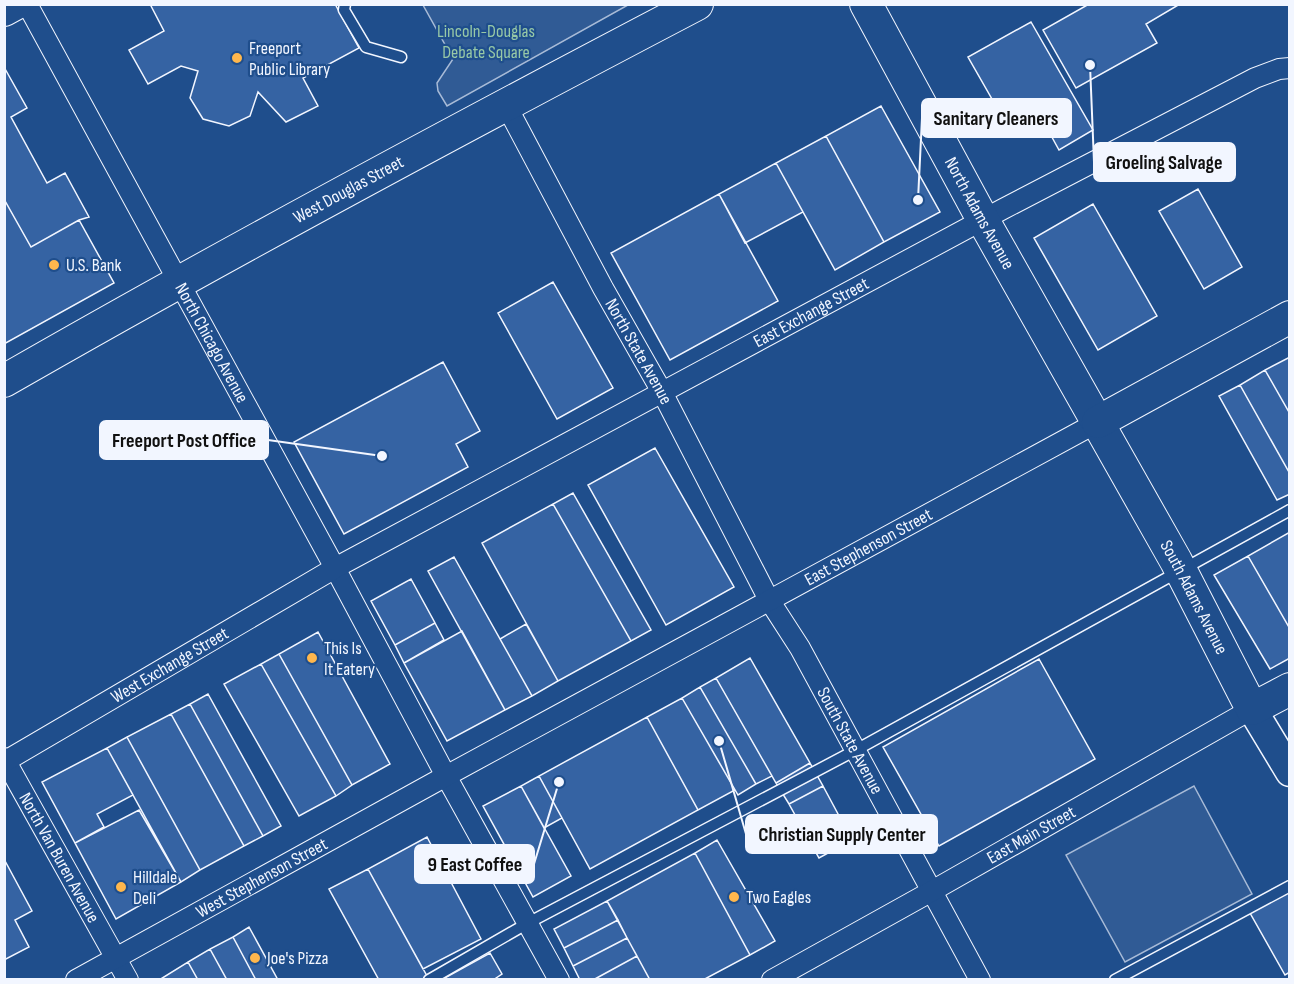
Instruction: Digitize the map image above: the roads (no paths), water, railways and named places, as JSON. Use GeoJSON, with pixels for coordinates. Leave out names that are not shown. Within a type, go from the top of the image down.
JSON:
{"type":"FeatureCollection","features":[{"type":"Feature","properties":{"kind":"main road"},"geometry":{"type":"LineString","coordinates":[[4,10],[15,4]]}},
{"type":"Feature","properties":{"kind":"main road","name":"West Douglas Street"},"geometry":{"type":"LineString","coordinates":[[4,381],[178,281],[696,4]]}},
{"type":"Feature","properties":{"kind":"main road","name":"North Adams Avenue"},"geometry":{"type":"LineString","coordinates":[[866,4],[983,220],[1098,422]]}},
{"type":"Feature","properties":{"kind":"main road","name":"East Stephenson Street"},"geometry":{"type":"LineString","coordinates":[[1098,422],[1290,317]]}},
{"type":"Feature","properties":{"kind":"main road","name":"South Adams Avenue"},"geometry":{"type":"LineString","coordinates":[[1098,422],[1181,572],[1252,708]]}},
{"type":"Feature","properties":{"kind":"main road","name":"East Main Street"},"geometry":{"type":"LineString","coordinates":[[1252,708],[1290,689]]}},
{"type":"Feature","properties":{"kind":"street","name":"North Chicago Avenue"},"geometry":{"type":"LineString","coordinates":[[27,4],[559,980]]}},
{"type":"Feature","properties":{"kind":"street","name":"East Exchange Street"},"geometry":{"type":"LineString","coordinates":[[336,568],[983,220],[1255,78],[1279,69],[1290,68]]}},
{"type":"Feature","properties":{"kind":"street","name":"North State Avenue"},"geometry":{"type":"LineString","coordinates":[[506,105],[603,288],[662,392],[769,600]]}},
{"type":"Feature","properties":{"kind":"street","name":"East Stephenson Street"},"geometry":{"type":"LineString","coordinates":[[446,776],[1098,422]]}},
{"type":"Feature","properties":{"kind":"street","name":"West Exchange Street"},"geometry":{"type":"LineString","coordinates":[[5,760],[336,568]]}},
{"type":"Feature","properties":{"kind":"street","name":"South State Avenue"},"geometry":{"type":"LineString","coordinates":[[769,600],[800,648],[980,980]]}},
{"type":"Feature","properties":{"kind":"street","name":"South Adams Avenue"},"geometry":{"type":"LineString","coordinates":[[1252,708],[1290,772]]}},
{"type":"Feature","properties":{"kind":"street","name":"East Main Street"},"geometry":{"type":"LineString","coordinates":[[772,980],[1252,708]]}},
{"type":"Feature","properties":{"kind":"street","name":"North Van Buren Avenue"},"geometry":{"type":"LineString","coordinates":[[5,760],[128,980]]}},
{"type":"Feature","properties":{"kind":"street","name":"West Stephenson Street"},"geometry":{"type":"LineString","coordinates":[[76,980],[446,776]]}},
{"type":"Feature","properties":{"kind":"lane"},"geometry":{"type":"LineString","coordinates":[[345,4],[344,9],[366,47],[401,57]]}},
{"type":"Feature","properties":{"kind":"lane"},"geometry":{"type":"LineString","coordinates":[[429,980],[528,923],[856,750],[1290,510]]}},
{"type":"Feature","properties":{"kind":"lane"},"geometry":{"type":"LineString","coordinates":[[1115,980],[1290,886]]}},
{"type":"Feature","properties":{"kind":"place","name":"Freeport Public Library"},"geometry":{"type":"Point","coordinates":[237,58]}},
{"type":"Feature","properties":{"kind":"place","name":"Groeling Salvage"},"geometry":{"type":"Point","coordinates":[1090,65]}},
{"type":"Feature","properties":{"kind":"place","name":"Sanitary Cleaners"},"geometry":{"type":"Point","coordinates":[918,200]}},
{"type":"Feature","properties":{"kind":"place","name":"U.S. Bank"},"geometry":{"type":"Point","coordinates":[54,265]}},
{"type":"Feature","properties":{"kind":"place","name":"Freeport Post Office"},"geometry":{"type":"Point","coordinates":[382,456]}},
{"type":"Feature","properties":{"kind":"place","name":"This Is It Eatery"},"geometry":{"type":"Point","coordinates":[312,658]}},
{"type":"Feature","properties":{"kind":"place","name":"Christian Supply Center"},"geometry":{"type":"Point","coordinates":[719,741]}},
{"type":"Feature","properties":{"kind":"place","name":"9 East Coffee"},"geometry":{"type":"Point","coordinates":[559,782]}},
{"type":"Feature","properties":{"kind":"place","name":"Hilldale Deli"},"geometry":{"type":"Point","coordinates":[121,887]}},
{"type":"Feature","properties":{"kind":"place","name":"Two Eagles"},"geometry":{"type":"Point","coordinates":[734,897]}},
{"type":"Feature","properties":{"kind":"place","name":"Joe's Pizza"},"geometry":{"type":"Point","coordinates":[255,958]}},
{"type":"Feature","properties":{"kind":"park label","name":"Lincoln-Douglas Debate Square"},"geometry":{"type":"Point","coordinates":[486,42]}}]}
